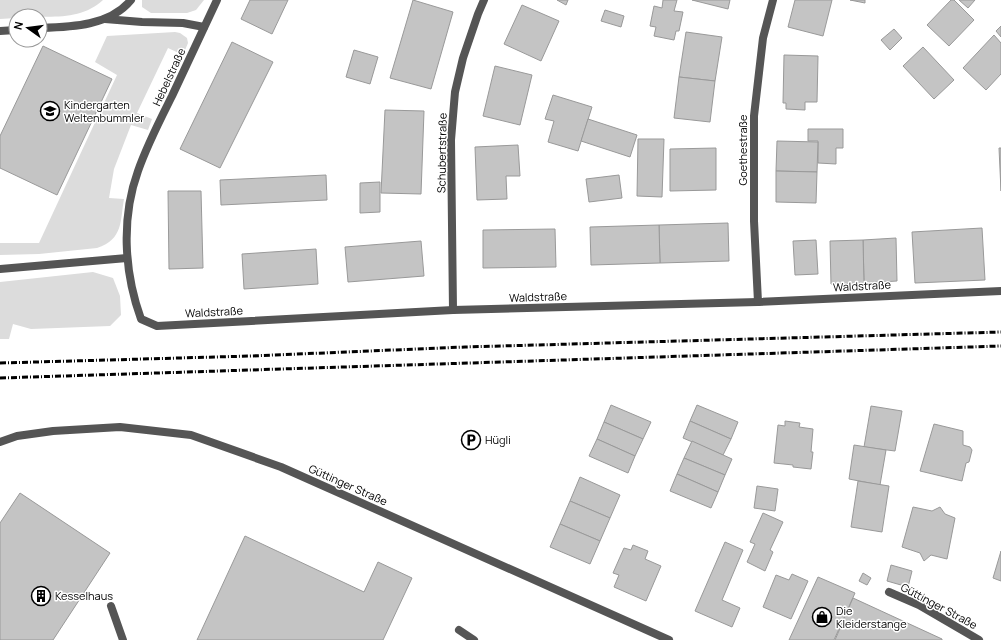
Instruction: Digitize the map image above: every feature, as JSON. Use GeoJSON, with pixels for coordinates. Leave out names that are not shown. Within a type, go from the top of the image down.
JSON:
{"type":"FeatureCollection","features":[{"type":"Feature","properties":{"kind":"street"},"geometry":{"type":"LineString","coordinates":[[48,28],[72,27],[105,19],[126,6],[131,0]]}},
{"type":"Feature","properties":{"kind":"street","name":"Hebelstraße"},"geometry":{"type":"LineString","coordinates":[[127,258],[129,212],[138,171],[217,0]]}},
{"type":"Feature","properties":{"kind":"street","name":"Schubertstraße"},"geometry":{"type":"LineString","coordinates":[[453,310],[451,140],[455,92],[463,58],[484,0]]}},
{"type":"Feature","properties":{"kind":"street","name":"Goethestraße"},"geometry":{"type":"LineString","coordinates":[[758,302],[754,221],[754,116],[763,38],[773,0]]}},
{"type":"Feature","properties":{"kind":"street"},"geometry":{"type":"LineString","coordinates":[[105,19],[183,23],[204,27]]}},
{"type":"Feature","properties":{"kind":"street"},"geometry":{"type":"LineString","coordinates":[[0,269],[127,258]]}},
{"type":"Feature","properties":{"kind":"street","name":"Waldstraße"},"geometry":{"type":"LineString","coordinates":[[127,258],[135,302],[141,320],[157,326],[453,310],[758,302],[1001,291]]}},
{"type":"Feature","properties":{"kind":"street","name":"Güttinger Straße"},"geometry":{"type":"LineString","coordinates":[[0,442],[17,436],[53,430],[120,427],[191,435],[281,467],[669,640]]}},
{"type":"Feature","properties":{"kind":"street","name":"Güttinger Straße"},"geometry":{"type":"LineString","coordinates":[[889,592],[920,605],[979,640]]}},
{"type":"Feature","properties":{"kind":"street"},"geometry":{"type":"LineString","coordinates":[[111,606],[123,640]]}},
{"type":"Feature","properties":{"kind":"street"},"geometry":{"type":"LineString","coordinates":[[459,630],[474,640]]}},
{"type":"Feature","properties":{"kind":"shaded area"},"geometry":{"type":"Polygon","coordinates":[[[0,0],[103,0],[84,12],[73,15],[50,17],[48,17],[48,8],[8,8],[8,18],[0,19],[0,0]]]}},
{"type":"Feature","properties":{"kind":"shaded area"},"geometry":{"type":"Polygon","coordinates":[[[142,0],[204,0],[196,10],[187,13],[151,13],[142,7],[142,0]]]}},
{"type":"Feature","properties":{"kind":"shaded area"},"geometry":{"type":"Polygon","coordinates":[[[175,32],[180,33],[187,38],[188,43],[183,55],[168,48],[137,113],[152,119],[148,130],[131,125],[114,169],[109,198],[124,199],[119,228],[112,240],[97,248],[39,254],[0,255],[0,243],[39,243],[117,75],[95,62],[107,36],[175,32]]]}},
{"type":"Feature","properties":{"kind":"shaded area"},"geometry":{"type":"Polygon","coordinates":[[[93,272],[113,278],[120,296],[121,315],[110,326],[31,329],[13,324],[9,339],[0,339],[0,282],[93,272]]]}},
{"type":"Feature","properties":{"kind":"building"},"geometry":{"type":"Polygon","coordinates":[[[250,0],[288,0],[272,34],[241,19],[250,0]]]}},
{"type":"Feature","properties":{"kind":"building"},"geometry":{"type":"Polygon","coordinates":[[[413,0],[453,12],[431,89],[390,78],[413,0]]]}},
{"type":"Feature","properties":{"kind":"building"},"geometry":{"type":"Polygon","coordinates":[[[557,0],[568,0],[566,5],[557,0]]]}},
{"type":"Feature","properties":{"kind":"building"},"geometry":{"type":"Polygon","coordinates":[[[663,0],[677,0],[674,11],[683,12],[679,31],[676,31],[674,40],[654,36],[656,27],[650,26],[654,6],[662,8],[663,0]]]}},
{"type":"Feature","properties":{"kind":"building"},"geometry":{"type":"Polygon","coordinates":[[[692,0],[730,0],[728,9],[692,0]]]}},
{"type":"Feature","properties":{"kind":"building"},"geometry":{"type":"Polygon","coordinates":[[[795,0],[832,0],[823,36],[788,27],[795,0]]]}},
{"type":"Feature","properties":{"kind":"building"},"geometry":{"type":"Polygon","coordinates":[[[850,0],[865,0],[865,3],[850,0]]]}},
{"type":"Feature","properties":{"kind":"building"},"geometry":{"type":"Polygon","coordinates":[[[951,0],[954,0],[974,20],[949,46],[927,25],[951,0]]]}},
{"type":"Feature","properties":{"kind":"building"},"geometry":{"type":"Polygon","coordinates":[[[959,0],[975,0],[968,8],[959,0]]]}},
{"type":"Feature","properties":{"kind":"building"},"geometry":{"type":"Polygon","coordinates":[[[522,5],[559,21],[541,61],[504,44],[522,5]]]}},
{"type":"Feature","properties":{"kind":"building"},"geometry":{"type":"Polygon","coordinates":[[[605,10],[624,16],[621,27],[601,21],[605,10]]]}},
{"type":"Feature","properties":{"kind":"building"},"geometry":{"type":"Polygon","coordinates":[[[1001,26],[1001,37],[996,31],[1001,26]]]}},
{"type":"Feature","properties":{"kind":"building"},"geometry":{"type":"Polygon","coordinates":[[[894,29],[902,38],[890,50],[881,40],[894,29]]]}},
{"type":"Feature","properties":{"kind":"building"},"geometry":{"type":"Polygon","coordinates":[[[686,32],[722,37],[715,81],[679,77],[686,32]]]}},
{"type":"Feature","properties":{"kind":"building"},"geometry":{"type":"Polygon","coordinates":[[[994,35],[1001,43],[1001,74],[986,90],[963,68],[994,35]]]}},
{"type":"Feature","properties":{"kind":"building"},"geometry":{"type":"Polygon","coordinates":[[[232,42],[273,62],[220,168],[180,149],[232,42]]]}},
{"type":"Feature","properties":{"kind":"building"},"geometry":{"type":"Polygon","coordinates":[[[923,47],[954,80],[934,99],[903,66],[923,47]]]}},
{"type":"Feature","properties":{"kind":"building"},"geometry":{"type":"Polygon","coordinates":[[[42,48],[47,48],[112,79],[57,195],[0,168],[0,136],[42,48]]]}},
{"type":"Feature","properties":{"kind":"building"},"geometry":{"type":"Polygon","coordinates":[[[354,50],[378,57],[370,84],[346,77],[354,50]]]}},
{"type":"Feature","properties":{"kind":"building"},"geometry":{"type":"Polygon","coordinates":[[[784,55],[818,56],[817,102],[805,102],[805,110],[786,109],[786,103],[783,103],[784,55]]]}},
{"type":"Feature","properties":{"kind":"building"},"geometry":{"type":"Polygon","coordinates":[[[495,66],[532,75],[520,125],[483,116],[495,66]]]}},
{"type":"Feature","properties":{"kind":"building"},"geometry":{"type":"Polygon","coordinates":[[[679,77],[715,81],[710,122],[674,118],[679,77]]]}},
{"type":"Feature","properties":{"kind":"building"},"geometry":{"type":"Polygon","coordinates":[[[553,95],[592,107],[578,151],[548,142],[554,121],[545,119],[553,95]]]}},
{"type":"Feature","properties":{"kind":"building"},"geometry":{"type":"Polygon","coordinates":[[[385,110],[424,111],[421,194],[381,193],[385,110]]]}},
{"type":"Feature","properties":{"kind":"building"},"geometry":{"type":"Polygon","coordinates":[[[588,119],[637,135],[630,157],[581,141],[588,119]]]}},
{"type":"Feature","properties":{"kind":"building"},"geometry":{"type":"Polygon","coordinates":[[[808,129],[843,129],[843,148],[836,148],[836,164],[818,163],[818,141],[808,141],[808,129]]]}},
{"type":"Feature","properties":{"kind":"building"},"geometry":{"type":"Polygon","coordinates":[[[638,139],[664,139],[662,197],[637,196],[638,139]]]}},
{"type":"Feature","properties":{"kind":"building"},"geometry":{"type":"Polygon","coordinates":[[[777,141],[818,142],[817,172],[776,171],[777,141]]]}},
{"type":"Feature","properties":{"kind":"building"},"geometry":{"type":"Polygon","coordinates":[[[518,145],[520,176],[506,176],[507,199],[477,200],[475,147],[518,145]]]}},
{"type":"Feature","properties":{"kind":"building"},"geometry":{"type":"Polygon","coordinates":[[[716,148],[716,190],[670,191],[670,149],[716,148]]]}},
{"type":"Feature","properties":{"kind":"building"},"geometry":{"type":"Polygon","coordinates":[[[999,148],[1001,148],[1001,191],[999,148]]]}},
{"type":"Feature","properties":{"kind":"building"},"geometry":{"type":"Polygon","coordinates":[[[776,171],[817,172],[816,203],[776,202],[776,171]]]}},
{"type":"Feature","properties":{"kind":"building"},"geometry":{"type":"Polygon","coordinates":[[[326,175],[327,200],[221,205],[220,180],[326,175]]]}},
{"type":"Feature","properties":{"kind":"building"},"geometry":{"type":"Polygon","coordinates":[[[619,175],[622,198],[589,202],[586,179],[619,175]]]}},
{"type":"Feature","properties":{"kind":"building"},"geometry":{"type":"Polygon","coordinates":[[[380,182],[380,212],[360,213],[360,183],[380,182]]]}},
{"type":"Feature","properties":{"kind":"building"},"geometry":{"type":"Polygon","coordinates":[[[168,191],[201,191],[203,268],[169,269],[168,191]]]}},
{"type":"Feature","properties":{"kind":"building"},"geometry":{"type":"Polygon","coordinates":[[[728,223],[729,261],[660,263],[659,225],[728,223]]]}},
{"type":"Feature","properties":{"kind":"building"},"geometry":{"type":"Polygon","coordinates":[[[659,225],[660,263],[591,265],[590,227],[659,225]]]}},
{"type":"Feature","properties":{"kind":"building"},"geometry":{"type":"Polygon","coordinates":[[[982,228],[985,280],[915,283],[912,232],[982,228]]]}},
{"type":"Feature","properties":{"kind":"building"},"geometry":{"type":"Polygon","coordinates":[[[555,229],[556,267],[483,268],[483,230],[555,229]]]}},
{"type":"Feature","properties":{"kind":"building"},"geometry":{"type":"Polygon","coordinates":[[[896,238],[897,281],[864,283],[863,240],[896,238]]]}},
{"type":"Feature","properties":{"kind":"building"},"geometry":{"type":"Polygon","coordinates":[[[816,240],[818,274],[795,275],[793,241],[816,240]]]}},
{"type":"Feature","properties":{"kind":"building"},"geometry":{"type":"Polygon","coordinates":[[[863,240],[864,283],[831,284],[830,241],[863,240]]]}},
{"type":"Feature","properties":{"kind":"building"},"geometry":{"type":"Polygon","coordinates":[[[421,241],[424,276],[348,282],[345,247],[421,241]]]}},
{"type":"Feature","properties":{"kind":"building"},"geometry":{"type":"Polygon","coordinates":[[[316,249],[318,284],[244,289],[242,254],[316,249]]]}},
{"type":"Feature","properties":{"kind":"building"},"geometry":{"type":"Polygon","coordinates":[[[611,405],[651,422],[643,439],[604,422],[611,405]]]}},
{"type":"Feature","properties":{"kind":"building"},"geometry":{"type":"Polygon","coordinates":[[[697,405],[738,422],[731,439],[690,421],[697,405]]]}},
{"type":"Feature","properties":{"kind":"building"},"geometry":{"type":"Polygon","coordinates":[[[871,406],[902,411],[895,451],[864,447],[871,406]]]}},
{"type":"Feature","properties":{"kind":"building"},"geometry":{"type":"Polygon","coordinates":[[[690,421],[731,439],[723,455],[683,438],[690,421]]]}},
{"type":"Feature","properties":{"kind":"building"},"geometry":{"type":"Polygon","coordinates":[[[785,421],[800,423],[799,427],[813,429],[811,469],[774,463],[778,425],[785,426],[785,421]]]}},
{"type":"Feature","properties":{"kind":"building"},"geometry":{"type":"Polygon","coordinates":[[[604,422],[643,439],[635,456],[597,439],[604,422]]]}},
{"type":"Feature","properties":{"kind":"building"},"geometry":{"type":"Polygon","coordinates":[[[934,424],[963,431],[963,445],[970,447],[972,450],[969,462],[966,463],[962,481],[920,471],[934,424]]]}},
{"type":"Feature","properties":{"kind":"building"},"geometry":{"type":"Polygon","coordinates":[[[597,439],[635,456],[628,473],[589,456],[597,439]]]}},
{"type":"Feature","properties":{"kind":"building"},"geometry":{"type":"Polygon","coordinates":[[[692,441],[732,459],[725,475],[684,458],[692,441]]]}},
{"type":"Feature","properties":{"kind":"building"},"geometry":{"type":"Polygon","coordinates":[[[854,445],[886,450],[880,485],[849,479],[854,445]]]}},
{"type":"Feature","properties":{"kind":"building"},"geometry":{"type":"Polygon","coordinates":[[[684,458],[725,475],[718,492],[677,474],[684,458]]]}},
{"type":"Feature","properties":{"kind":"building"},"geometry":{"type":"Polygon","coordinates":[[[677,474],[718,492],[711,508],[670,491],[677,474]]]}},
{"type":"Feature","properties":{"kind":"building"},"geometry":{"type":"Polygon","coordinates":[[[580,477],[620,495],[610,518],[570,501],[580,477]]]}},
{"type":"Feature","properties":{"kind":"building"},"geometry":{"type":"Polygon","coordinates":[[[858,481],[889,486],[882,532],[851,527],[858,481]]]}},
{"type":"Feature","properties":{"kind":"building"},"geometry":{"type":"Polygon","coordinates":[[[757,486],[778,489],[775,511],[754,508],[757,486]]]}},
{"type":"Feature","properties":{"kind":"building","name":"Kesselhaus"},"geometry":{"type":"Polygon","coordinates":[[[20,493],[110,553],[53,640],[0,640],[0,523],[20,493]]]}},
{"type":"Feature","properties":{"kind":"building"},"geometry":{"type":"Polygon","coordinates":[[[570,501],[610,518],[600,541],[560,524],[570,501]]]}},
{"type":"Feature","properties":{"kind":"building"},"geometry":{"type":"Polygon","coordinates":[[[913,507],[932,511],[940,507],[945,514],[955,518],[947,559],[931,555],[924,561],[920,553],[902,547],[913,507]]]}},
{"type":"Feature","properties":{"kind":"building"},"geometry":{"type":"Polygon","coordinates":[[[763,513],[783,522],[770,550],[773,552],[765,571],[747,562],[755,544],[750,542],[763,513]]]}},
{"type":"Feature","properties":{"kind":"building"},"geometry":{"type":"Polygon","coordinates":[[[560,524],[600,541],[590,564],[550,547],[560,524]]]}},
{"type":"Feature","properties":{"kind":"building"},"geometry":{"type":"Polygon","coordinates":[[[245,536],[364,592],[378,562],[412,578],[383,640],[197,640],[245,536]]]}},
{"type":"Feature","properties":{"kind":"building"},"geometry":{"type":"Polygon","coordinates":[[[725,542],[743,550],[722,600],[740,608],[732,627],[695,611],[725,542]]]}},
{"type":"Feature","properties":{"kind":"building"},"geometry":{"type":"Polygon","coordinates":[[[633,545],[648,551],[645,559],[661,566],[646,601],[614,587],[619,575],[613,573],[624,548],[631,550],[633,545]]]}},
{"type":"Feature","properties":{"kind":"building"},"geometry":{"type":"Polygon","coordinates":[[[1001,551],[1001,581],[993,578],[1001,551]]]}},
{"type":"Feature","properties":{"kind":"building"},"geometry":{"type":"Polygon","coordinates":[[[891,565],[912,571],[908,587],[887,581],[891,565]]]}},
{"type":"Feature","properties":{"kind":"building"},"geometry":{"type":"Polygon","coordinates":[[[863,573],[871,578],[867,585],[859,581],[863,573]]]}},
{"type":"Feature","properties":{"kind":"building"},"geometry":{"type":"Polygon","coordinates":[[[792,574],[808,581],[791,619],[763,607],[776,575],[789,580],[792,574]]]}},
{"type":"Feature","properties":{"kind":"building","name":"Die Kleiderstange"},"geometry":{"type":"Polygon","coordinates":[[[818,577],[855,593],[834,640],[789,640],[818,577]]]}},
{"type":"Feature","properties":{"kind":"building"},"geometry":{"type":"Polygon","coordinates":[[[853,598],[942,639],[942,640],[835,640],[853,598]]]}},
{"type":"Feature","properties":{"kind":"railway"},"geometry":{"type":"LineString","coordinates":[[0,363],[251,356],[465,347],[1001,332]]}},
{"type":"Feature","properties":{"kind":"railway"},"geometry":{"type":"LineString","coordinates":[[0,378],[1001,346]]}},
{"type":"Feature","properties":{"kind":"place","name":"Kindergarten Weltenbummler"},"geometry":{"type":"Point","coordinates":[50,111]}},
{"type":"Feature","properties":{"kind":"place","name":"Hügli"},"geometry":{"type":"Point","coordinates":[471,440]}},
{"type":"Feature","properties":{"kind":"place","name":"Kesselhaus"},"geometry":{"type":"Point","coordinates":[41,596]}},
{"type":"Feature","properties":{"kind":"place","name":"Die Kleiderstange"},"geometry":{"type":"Point","coordinates":[822,617]}}]}
